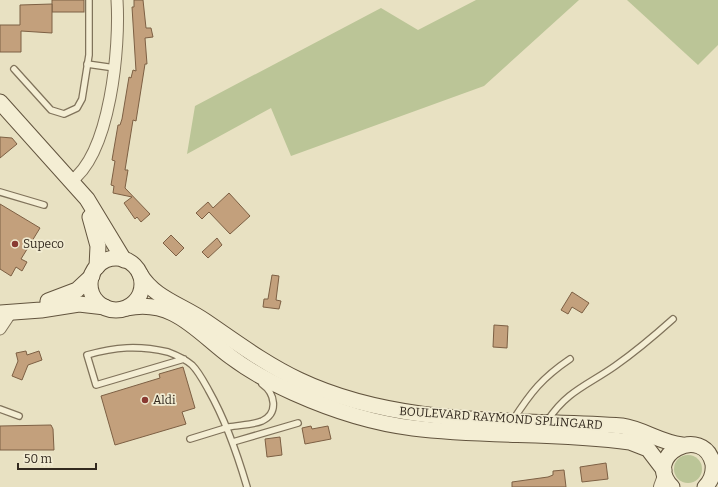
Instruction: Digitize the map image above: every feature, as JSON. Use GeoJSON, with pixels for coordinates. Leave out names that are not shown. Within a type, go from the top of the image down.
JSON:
{"type":"FeatureCollection","features":[{"type":"Feature","properties":{"kind":"main road"},"geometry":{"type":"LineString","coordinates":[[0,102],[90,204],[114,247],[124,260],[134,266],[140,274],[142,282],[140,293],[134,303],[127,308],[114,310],[105,307],[79,304],[41,310],[6,312]]}},
{"type":"Feature","properties":{"kind":"main road"},"geometry":{"type":"LineString","coordinates":[[70,182],[86,207],[94,225],[99,251],[94,272],[92,293],[96,300],[105,307]]}},
{"type":"Feature","properties":{"kind":"main road"},"geometry":{"type":"LineString","coordinates":[[6,312],[77,290],[108,260],[124,260]]}},
{"type":"Feature","properties":{"kind":"main road","name":"BOULEVARD RAYMOND SPLINGARD"},"geometry":{"type":"LineString","coordinates":[[140,274],[146,284],[159,295],[193,313],[245,368]]}},
{"type":"Feature","properties":{"kind":"main road","name":"BOULEVARD RAYMOND SPLINGARD"},"geometry":{"type":"LineString","coordinates":[[127,308],[146,305],[172,313],[191,323],[245,368],[314,402],[364,419],[413,428],[512,427],[547,422],[625,427],[663,442],[682,445],[689,444],[699,447],[715,461]]}},
{"type":"Feature","properties":{"kind":"main road","name":"BOULEVARD RAYMOND SPLINGARD"},"geometry":{"type":"LineString","coordinates":[[512,427],[633,442],[651,452],[665,480]]}},
{"type":"Feature","properties":{"kind":"main road"},"geometry":{"type":"LineString","coordinates":[[665,480],[668,456],[675,448],[682,445]]}},
{"type":"Feature","properties":{"kind":"main road"},"geometry":{"type":"LineString","coordinates":[[710,484],[715,461]]}},
{"type":"Feature","properties":{"kind":"street"},"geometry":{"type":"LineString","coordinates":[[70,182],[84,169],[96,146],[107,108],[115,68],[118,36],[117,0]]}},
{"type":"Feature","properties":{"kind":"street"},"geometry":{"type":"LineString","coordinates":[[0,329],[6,312]]}},
{"type":"Feature","properties":{"kind":"lane"},"geometry":{"type":"LineString","coordinates":[[14,69],[47,107],[55,112],[64,114],[73,110],[80,104],[88,64],[90,0]]}},
{"type":"Feature","properties":{"kind":"lane"},"geometry":{"type":"LineString","coordinates":[[88,64],[115,68]]}},
{"type":"Feature","properties":{"kind":"lane"},"geometry":{"type":"LineString","coordinates":[[0,192],[44,205]]}},
{"type":"Feature","properties":{"kind":"lane"},"geometry":{"type":"LineString","coordinates":[[547,422],[558,406],[577,389],[613,367],[651,339],[673,319]]}},
{"type":"Feature","properties":{"kind":"lane"},"geometry":{"type":"LineString","coordinates":[[184,359],[96,385],[87,355],[114,348],[131,347],[162,350],[184,359],[196,370],[228,428],[247,487]]}},
{"type":"Feature","properties":{"kind":"lane"},"geometry":{"type":"LineString","coordinates":[[512,427],[531,392],[549,374],[570,359]]}},
{"type":"Feature","properties":{"kind":"lane"},"geometry":{"type":"LineString","coordinates":[[190,439],[228,428],[262,421],[272,412],[274,398],[271,392],[245,368]]}},
{"type":"Feature","properties":{"kind":"lane"},"geometry":{"type":"LineString","coordinates":[[0,409],[19,416]]}},
{"type":"Feature","properties":{"kind":"lane"},"geometry":{"type":"LineString","coordinates":[[233,442],[298,423]]}},
{"type":"Feature","properties":{"kind":"green space"},"geometry":{"type":"Polygon","coordinates":[[[476,0],[579,0],[484,86],[291,156],[271,108],[187,154],[195,106],[381,8],[418,30],[476,0]]]}},
{"type":"Feature","properties":{"kind":"green space"},"geometry":{"type":"Polygon","coordinates":[[[627,0],[718,0],[718,45],[698,65],[627,0]]]}},
{"type":"Feature","properties":{"kind":"green space"},"geometry":{"type":"Polygon","coordinates":[[[688,455],[698,459],[702,469],[698,479],[688,483],[678,479],[674,469],[678,459],[688,455]]]}},
{"type":"Feature","properties":{"kind":"building"},"geometry":{"type":"Polygon","coordinates":[[[52,0],[84,0],[84,12],[52,12],[52,0]]]}},
{"type":"Feature","properties":{"kind":"building"},"geometry":{"type":"Polygon","coordinates":[[[134,0],[143,0],[146,28],[151,28],[153,37],[145,38],[147,64],[145,64],[136,121],[133,120],[125,170],[128,170],[125,188],[150,214],[141,222],[137,217],[135,219],[124,203],[132,197],[113,193],[114,186],[111,185],[115,161],[112,160],[118,125],[120,125],[122,119],[129,77],[131,78],[133,70],[136,71],[132,7],[134,7],[134,0]]]}},
{"type":"Feature","properties":{"kind":"building"},"geometry":{"type":"Polygon","coordinates":[[[52,4],[52,33],[21,31],[21,52],[0,52],[0,25],[20,25],[20,5],[52,4]]]}},
{"type":"Feature","properties":{"kind":"building"},"geometry":{"type":"Polygon","coordinates":[[[0,137],[12,138],[17,144],[0,158],[0,137]]]}},
{"type":"Feature","properties":{"kind":"building"},"geometry":{"type":"Polygon","coordinates":[[[229,193],[250,216],[230,234],[209,212],[202,219],[196,213],[208,202],[213,208],[229,193]]]}},
{"type":"Feature","properties":{"kind":"building","name":"Supeco"},"geometry":{"type":"Polygon","coordinates":[[[0,204],[40,228],[21,259],[27,262],[22,271],[16,267],[11,276],[0,269],[0,204]]]}},
{"type":"Feature","properties":{"kind":"building"},"geometry":{"type":"Polygon","coordinates":[[[171,235],[184,248],[176,256],[163,243],[171,235]]]}},
{"type":"Feature","properties":{"kind":"building"},"geometry":{"type":"Polygon","coordinates":[[[217,238],[222,245],[208,258],[202,252],[217,238]]]}},
{"type":"Feature","properties":{"kind":"building"},"geometry":{"type":"Polygon","coordinates":[[[272,275],[279,276],[276,300],[281,301],[279,309],[263,307],[264,299],[268,299],[272,275]]]}},
{"type":"Feature","properties":{"kind":"building"},"geometry":{"type":"Polygon","coordinates":[[[572,292],[589,303],[582,313],[572,307],[568,314],[561,310],[572,292]]]}},
{"type":"Feature","properties":{"kind":"building"},"geometry":{"type":"Polygon","coordinates":[[[494,325],[508,326],[507,348],[493,347],[494,325]]]}},
{"type":"Feature","properties":{"kind":"building"},"geometry":{"type":"Polygon","coordinates":[[[26,351],[27,355],[39,351],[42,360],[28,365],[22,380],[12,376],[18,361],[16,353],[26,351]]]}},
{"type":"Feature","properties":{"kind":"building","name":"Aldi"},"geometry":{"type":"Polygon","coordinates":[[[183,367],[195,408],[182,412],[186,424],[115,445],[101,396],[160,378],[159,374],[183,367]]]}},
{"type":"Feature","properties":{"kind":"building"},"geometry":{"type":"Polygon","coordinates":[[[51,425],[53,429],[54,450],[0,450],[0,426],[51,425]]]}},
{"type":"Feature","properties":{"kind":"building"},"geometry":{"type":"Polygon","coordinates":[[[311,426],[312,429],[328,426],[331,439],[305,444],[302,428],[311,426]]]}},
{"type":"Feature","properties":{"kind":"building"},"geometry":{"type":"Polygon","coordinates":[[[280,437],[282,455],[267,457],[265,439],[280,437]]]}},
{"type":"Feature","properties":{"kind":"building"},"geometry":{"type":"Polygon","coordinates":[[[606,463],[608,479],[582,482],[580,467],[606,463]]]}},
{"type":"Feature","properties":{"kind":"building"},"geometry":{"type":"Polygon","coordinates":[[[564,470],[566,487],[512,487],[512,482],[548,477],[553,475],[553,471],[564,470]]]}},
{"type":"Feature","properties":{"kind":"place","name":"Supeco"},"geometry":{"type":"Point","coordinates":[15,244]}},
{"type":"Feature","properties":{"kind":"place","name":"Aldi"},"geometry":{"type":"Point","coordinates":[145,400]}}]}
